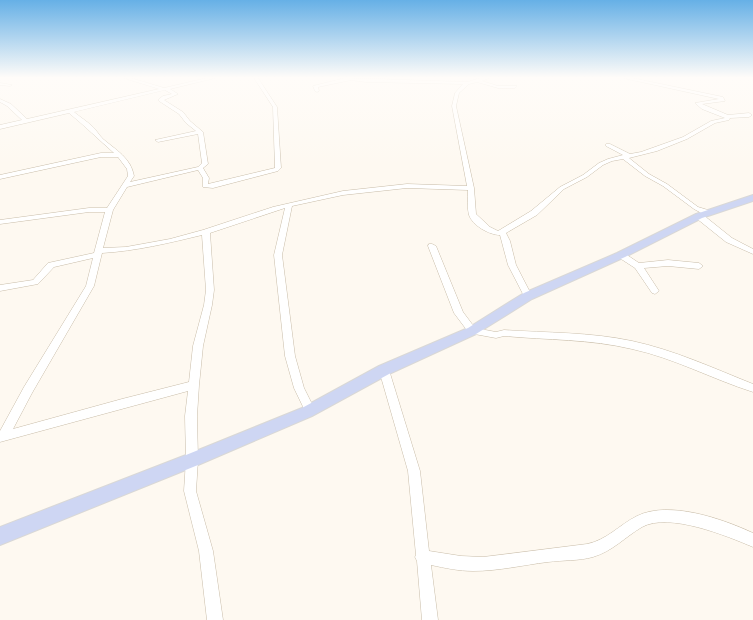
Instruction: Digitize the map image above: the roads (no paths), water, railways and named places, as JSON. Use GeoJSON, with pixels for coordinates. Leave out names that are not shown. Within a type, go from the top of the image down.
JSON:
{"type":"FeatureCollection","features":[{"type":"Feature","properties":{"kind":"main road"},"geometry":{"type":"LineString","coordinates":[[0,536],[192,460],[310,410],[384,370],[472,330],[528,296],[703,215],[753,198]]}},
{"type":"Feature","properties":{"kind":"street"},"geometry":{"type":"LineString","coordinates":[[11,107],[26,121]]}},
{"type":"Feature","properties":{"kind":"street"},"geometry":{"type":"LineString","coordinates":[[0,127],[83,107]]}},
{"type":"Feature","properties":{"kind":"street"},"geometry":{"type":"LineString","coordinates":[[127,185],[200,168],[205,164],[200,132],[188,122],[181,113],[172,107]]}},
{"type":"Feature","properties":{"kind":"street"},"geometry":{"type":"LineString","coordinates":[[200,168],[206,178],[205,186],[209,186],[272,172],[278,168],[275,107]]}},
{"type":"Feature","properties":{"kind":"street"},"geometry":{"type":"LineString","coordinates":[[454,107],[471,188],[472,214],[474,218],[487,229],[498,233],[534,213],[562,188],[585,176],[601,164],[642,154],[685,138],[713,122],[727,119],[727,117]]}},
{"type":"Feature","properties":{"kind":"street"},"geometry":{"type":"LineString","coordinates":[[703,107],[727,117],[750,115]]}},
{"type":"Feature","properties":{"kind":"street"},"geometry":{"type":"LineString","coordinates":[[1,437],[90,286],[109,210],[127,185],[131,172],[95,135],[91,128],[85,126],[79,117],[69,110]]}},
{"type":"Feature","properties":{"kind":"street"},"geometry":{"type":"LineString","coordinates":[[158,140],[200,132]]}},
{"type":"Feature","properties":{"kind":"street"},"geometry":{"type":"LineString","coordinates":[[608,145],[627,157],[646,175],[665,185],[692,205],[729,240],[753,252]]}},
{"type":"Feature","properties":{"kind":"street"},"geometry":{"type":"LineString","coordinates":[[0,178],[114,155]]}},
{"type":"Feature","properties":{"kind":"street"},"geometry":{"type":"LineString","coordinates":[[0,288],[35,282],[39,280],[45,269],[51,265],[99,253],[147,246],[206,232],[289,205],[358,191],[400,186],[423,185],[471,188]]}},
{"type":"Feature","properties":{"kind":"street"},"geometry":{"type":"LineString","coordinates":[[289,205],[278,255],[290,356],[299,388],[310,410]]}},
{"type":"Feature","properties":{"kind":"street"},"geometry":{"type":"LineString","coordinates":[[0,222],[89,210],[109,210]]}},
{"type":"Feature","properties":{"kind":"street"},"geometry":{"type":"LineString","coordinates":[[206,232],[210,290],[198,346],[194,385],[191,416],[192,460],[190,491],[206,551],[216,620]]}},
{"type":"Feature","properties":{"kind":"street"},"geometry":{"type":"LineString","coordinates":[[502,232],[506,241],[512,265],[528,296]]}},
{"type":"Feature","properties":{"kind":"street"},"geometry":{"type":"LineString","coordinates":[[432,246],[459,313],[472,330],[496,335],[504,333],[632,345],[697,366],[753,388]]}},
{"type":"Feature","properties":{"kind":"street"},"geometry":{"type":"LineString","coordinates":[[621,254],[638,266],[655,291]]}},
{"type":"Feature","properties":{"kind":"street"},"geometry":{"type":"LineString","coordinates":[[638,266],[668,263],[699,266]]}},
{"type":"Feature","properties":{"kind":"street"},"geometry":{"type":"LineString","coordinates":[[384,370],[414,471],[422,557],[430,620]]}},
{"type":"Feature","properties":{"kind":"street"},"geometry":{"type":"LineString","coordinates":[[1,437],[69,420],[109,406],[194,385]]}},
{"type":"Feature","properties":{"kind":"street"},"geometry":{"type":"LineString","coordinates":[[422,557],[472,564],[577,553],[599,548],[615,541],[643,520],[652,518],[681,518],[701,521],[742,534],[753,540]]}}]}
